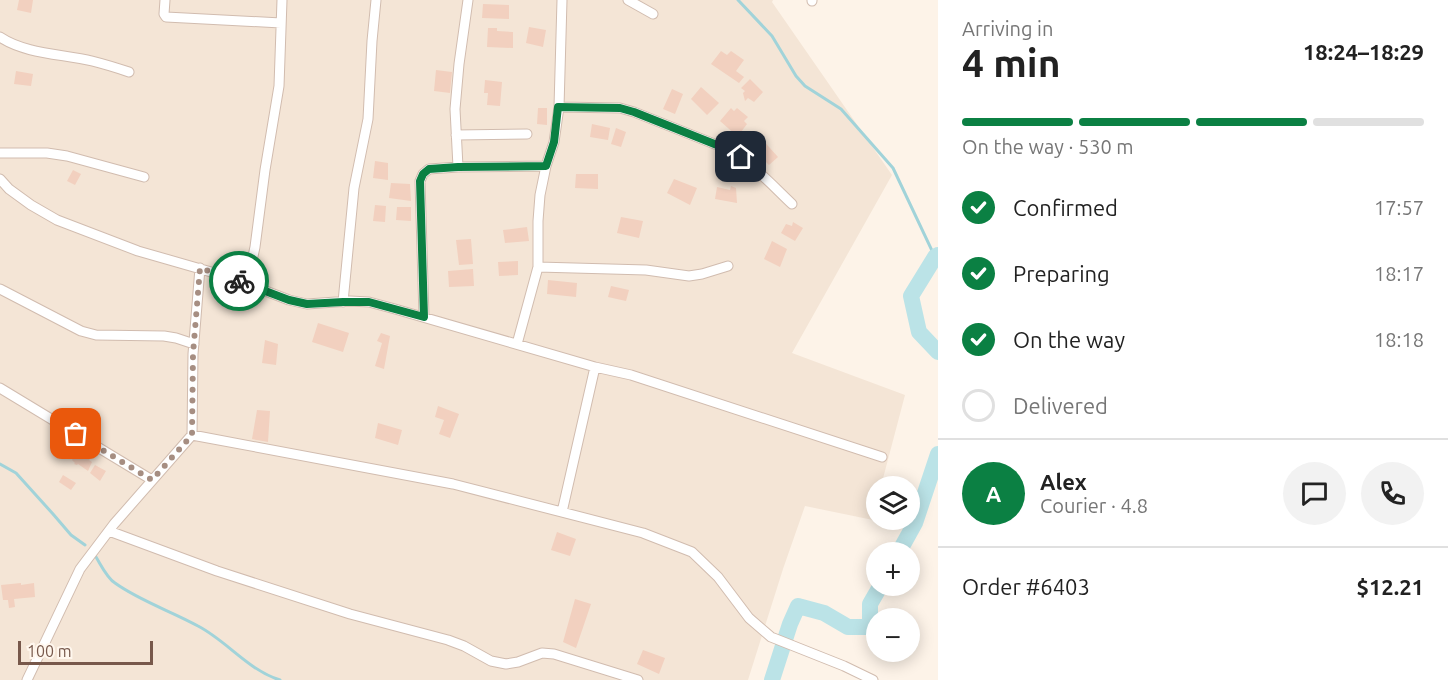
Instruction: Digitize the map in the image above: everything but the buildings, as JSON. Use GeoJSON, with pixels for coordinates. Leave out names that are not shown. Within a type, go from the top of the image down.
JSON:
{"type":"FeatureCollection","features":[{"type":"Feature","properties":{"kind":"street"},"geometry":{"type":"LineString","coordinates":[[165,0],[164,14],[166,17],[281,23]]}},
{"type":"Feature","properties":{"kind":"street"},"geometry":{"type":"LineString","coordinates":[[248,284],[279,86],[282,0]]}},
{"type":"Feature","properties":{"kind":"street"},"geometry":{"type":"LineString","coordinates":[[343,302],[354,188],[368,119],[376,0]]}},
{"type":"Feature","properties":{"kind":"street"},"geometry":{"type":"LineString","coordinates":[[458,167],[455,109],[468,0]]}},
{"type":"Feature","properties":{"kind":"street"},"geometry":{"type":"LineString","coordinates":[[517,344],[538,267],[537,221],[540,195],[554,142],[558,107],[562,0]]}},
{"type":"Feature","properties":{"kind":"street"},"geometry":{"type":"LineString","coordinates":[[628,0],[653,14]]}},
{"type":"Feature","properties":{"kind":"street"},"geometry":{"type":"LineString","coordinates":[[0,37],[23,48],[92,61],[129,72]]}},
{"type":"Feature","properties":{"kind":"street"},"geometry":{"type":"LineString","coordinates":[[558,107],[620,108],[727,149],[741,157],[792,204]]}},
{"type":"Feature","properties":{"kind":"street"},"geometry":{"type":"LineString","coordinates":[[456,135],[527,134]]}},
{"type":"Feature","properties":{"kind":"street"},"geometry":{"type":"LineString","coordinates":[[0,153],[47,153],[67,156],[144,177]]}},
{"type":"Feature","properties":{"kind":"street"},"geometry":{"type":"LineString","coordinates":[[424,317],[420,181],[423,174],[429,169],[458,167],[546,166]]}},
{"type":"Feature","properties":{"kind":"street"},"geometry":{"type":"LineString","coordinates":[[0,179],[9,189],[31,205],[57,220],[138,251],[200,268],[289,300],[307,304],[369,302],[595,367],[631,375],[882,457]]}},
{"type":"Feature","properties":{"kind":"street"},"geometry":{"type":"LineString","coordinates":[[538,267],[646,270],[689,276],[728,266]]}},
{"type":"Feature","properties":{"kind":"street"},"geometry":{"type":"LineString","coordinates":[[27,680],[80,569],[109,531],[192,435],[194,344],[200,268]]}},
{"type":"Feature","properties":{"kind":"street"},"geometry":{"type":"LineString","coordinates":[[0,289],[81,331],[96,335],[164,336],[194,344]]}},
{"type":"Feature","properties":{"kind":"street"},"geometry":{"type":"LineString","coordinates":[[562,512],[595,367]]}},
{"type":"Feature","properties":{"kind":"street"},"geometry":{"type":"LineString","coordinates":[[0,388],[152,480]]}},
{"type":"Feature","properties":{"kind":"street"},"geometry":{"type":"LineString","coordinates":[[192,435],[453,484],[643,533],[692,552],[718,577],[749,618],[771,637],[873,680]]}},
{"type":"Feature","properties":{"kind":"street"},"geometry":{"type":"LineString","coordinates":[[109,531],[217,571],[350,614],[448,640],[492,661],[506,664],[542,653],[555,654],[638,680]]}},
{"type":"Feature","properties":{"kind":"shaded area"},"geometry":{"type":"Polygon","coordinates":[[[0,0],[773,0],[772,2],[892,175],[792,353],[905,395],[884,476],[866,476],[866,519],[805,506],[748,680],[0,680],[0,0]]]}},
{"type":"Feature","properties":{"kind":"waterway"},"geometry":{"type":"LineString","coordinates":[[738,0],[772,36],[796,76],[805,86],[841,109],[893,168],[935,257]]}},
{"type":"Feature","properties":{"kind":"waterway"},"geometry":{"type":"LineString","coordinates":[[938,255],[911,296],[919,332],[938,352]]}},
{"type":"Feature","properties":{"kind":"waterway"},"geometry":{"type":"LineString","coordinates":[[905,542],[915,523],[938,454]]}},
{"type":"Feature","properties":{"kind":"waterway"},"geometry":{"type":"LineString","coordinates":[[0,464],[16,473],[71,535],[85,545]]}},
{"type":"Feature","properties":{"kind":"waterway"},"geometry":{"type":"LineString","coordinates":[[96,557],[112,581],[209,632],[258,669],[280,680]]}},
{"type":"Feature","properties":{"kind":"waterway"},"geometry":{"type":"LineString","coordinates":[[772,680],[798,606],[824,613],[848,627],[870,627],[870,604],[875,596]]}},
{"type":"Feature","properties":{"kind":"way so far"},"geometry":{"type":"LineString","coordinates":[[76,434],[152,480],[192,435],[193,354],[200,268],[239,281]]}},
{"type":"Feature","properties":{"kind":"route"},"geometry":{"type":"LineString","coordinates":[[239,281],[289,300],[307,304],[369,302],[424,317],[420,181],[423,174],[429,169],[458,167],[546,166],[554,142],[558,107],[620,108],[727,149],[741,157]]}}]}
